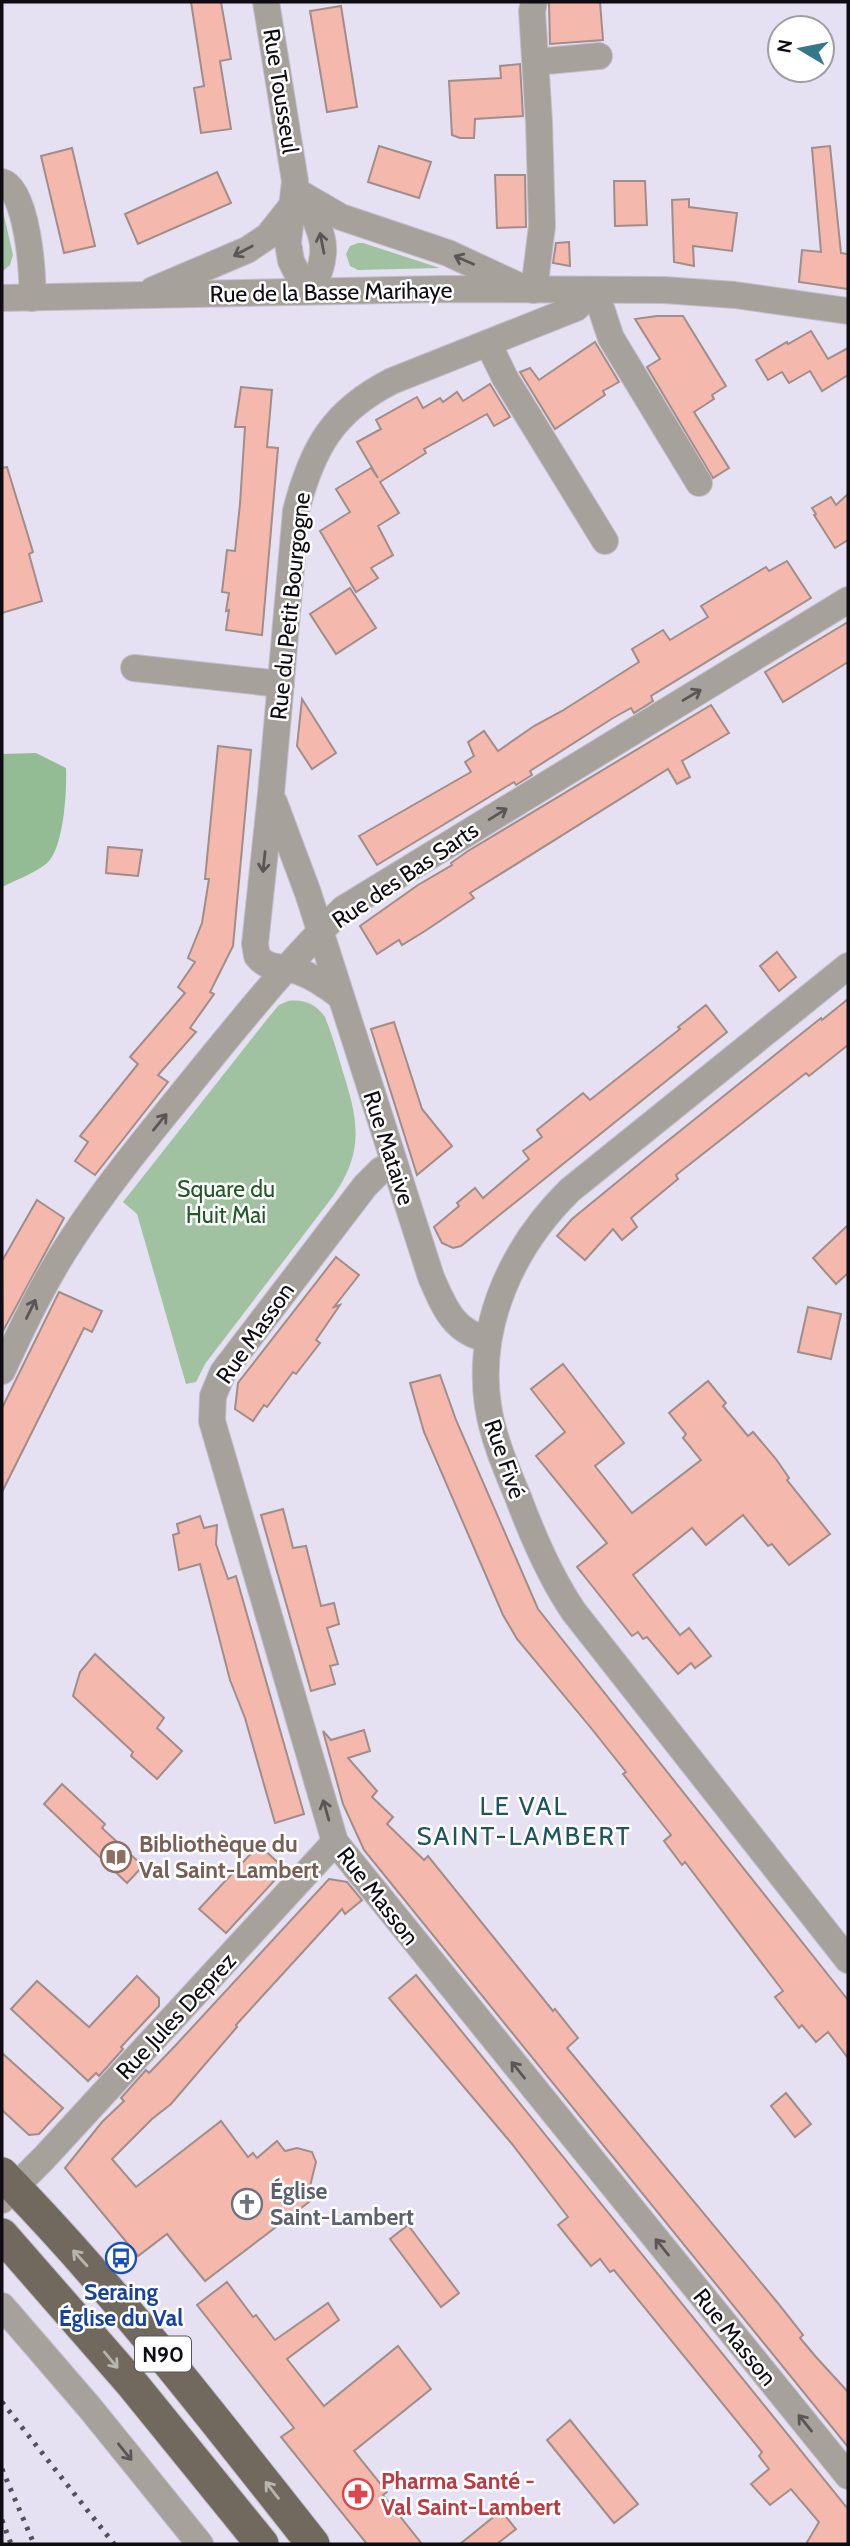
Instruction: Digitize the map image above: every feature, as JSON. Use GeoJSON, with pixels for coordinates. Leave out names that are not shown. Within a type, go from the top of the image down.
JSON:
{"type":"FeatureCollection","features":[{"type":"Feature","properties":{"kind":"main road","name":"N90"},"geometry":{"type":"LineString","coordinates":[[6,2187],[165,2357],[313,2544]]}},
{"type":"Feature","properties":{"kind":"main road","name":"N90"},"geometry":{"type":"LineString","coordinates":[[2,2235],[132,2385],[262,2544]]}},
{"type":"Feature","properties":{"kind":"street","name":"Rue Tousseul"},"geometry":{"type":"LineString","coordinates":[[266,2],[297,194],[288,243],[290,261],[310,291],[320,275],[324,243],[297,194]]}},
{"type":"Feature","properties":{"kind":"street"},"geometry":{"type":"LineString","coordinates":[[530,290],[542,226],[532,11],[534,2]]}},
{"type":"Feature","properties":{"kind":"street"},"geometry":{"type":"LineString","coordinates":[[536,62],[599,55]]}},
{"type":"Feature","properties":{"kind":"street"},"geometry":{"type":"LineString","coordinates":[[2,182],[7,183],[15,193],[20,206],[32,264],[32,298]]}},
{"type":"Feature","properties":{"kind":"street","name":"Rue de la Basse Marihaye"},"geometry":{"type":"LineString","coordinates":[[137,296],[247,250],[268,236],[297,194],[341,217],[448,253],[530,290]]}},
{"type":"Feature","properties":{"kind":"street","name":"Rue de la Basse Marihaye"},"geometry":{"type":"LineString","coordinates":[[2,298],[310,291],[593,290],[702,292],[848,312]]}},
{"type":"Feature","properties":{"kind":"street"},"geometry":{"type":"LineString","coordinates":[[593,290],[615,346],[699,483]]}},
{"type":"Feature","properties":{"kind":"street","name":"Rue du Petit Bourgogne"},"geometry":{"type":"LineString","coordinates":[[285,968],[270,967],[262,962],[257,957],[255,944],[296,512],[304,478],[318,448],[341,416],[365,395],[392,381],[576,308],[593,290]]}},
{"type":"Feature","properties":{"kind":"street"},"geometry":{"type":"LineString","coordinates":[[488,343],[505,378],[605,541]]}},
{"type":"Feature","properties":{"kind":"street","name":"Rue des Bas Sarts"},"geometry":{"type":"LineString","coordinates":[[2,1371],[38,1296],[71,1239],[114,1179],[285,968],[344,909],[848,600]]}},
{"type":"Feature","properties":{"kind":"street"},"geometry":{"type":"LineString","coordinates":[[134,668],[281,684]]}},
{"type":"Feature","properties":{"kind":"street","name":"Rue du Petit Bourgogne"},"geometry":{"type":"LineString","coordinates":[[271,794],[308,893],[319,933]]}},
{"type":"Feature","properties":{"kind":"street","name":"Rue Mataive"},"geometry":{"type":"LineString","coordinates":[[319,933],[431,1278],[442,1302],[462,1330],[488,1339]]}},
{"type":"Feature","properties":{"kind":"street","name":"Rue Fivé"},"geometry":{"type":"LineString","coordinates":[[848,966],[570,1190],[549,1210],[526,1242],[501,1288],[488,1339],[488,1404],[492,1428],[529,1526],[559,1590],[582,1623],[848,1960]]}},
{"type":"Feature","properties":{"kind":"street"},"geometry":{"type":"LineString","coordinates":[[285,968],[313,977],[340,996]]}},
{"type":"Feature","properties":{"kind":"street","name":"Rue Masson"},"geometry":{"type":"LineString","coordinates":[[394,1164],[381,1170],[365,1186],[239,1352],[216,1385],[211,1409],[212,1421],[335,1842],[848,2476]]}},
{"type":"Feature","properties":{"kind":"street","name":"Rue Jules Deprez"},"geometry":{"type":"LineString","coordinates":[[6,2187],[335,1842]]}},
{"type":"Feature","properties":{"kind":"street"},"geometry":{"type":"LineString","coordinates":[[2,2306],[90,2408],[200,2544]]}},
{"type":"Feature","properties":{"kind":"green space"},"geometry":{"type":"Polygon","coordinates":[[[2,207],[13,255],[10,265],[2,272],[2,207]]]}},
{"type":"Feature","properties":{"kind":"green space"},"geometry":{"type":"Polygon","coordinates":[[[358,243],[440,268],[358,270],[350,266],[346,254],[350,246],[358,243]]]}},
{"type":"Feature","properties":{"kind":"green space"},"geometry":{"type":"Polygon","coordinates":[[[36,753],[66,768],[61,833],[52,857],[46,864],[2,887],[2,754],[36,753]]]}},
{"type":"Feature","properties":{"kind":"green space","name":"Square du Huit Mai"},"geometry":{"type":"Polygon","coordinates":[[[288,1001],[314,1006],[328,1023],[355,1119],[356,1134],[351,1163],[334,1195],[205,1364],[196,1382],[186,1384],[137,1214],[123,1202],[268,1018],[279,1005],[288,1001]]]}},
{"type":"Feature","properties":{"kind":"building"},"geometry":{"type":"Polygon","coordinates":[[[191,2],[221,2],[231,59],[220,61],[231,129],[201,133],[194,88],[204,86],[191,2]]]}},
{"type":"Feature","properties":{"kind":"building"},"geometry":{"type":"Polygon","coordinates":[[[549,2],[600,2],[603,40],[550,44],[549,2]]]}},
{"type":"Feature","properties":{"kind":"building"},"geometry":{"type":"Polygon","coordinates":[[[341,6],[357,107],[327,112],[310,11],[341,6]]]}},
{"type":"Feature","properties":{"kind":"building"},"geometry":{"type":"Polygon","coordinates":[[[520,64],[523,116],[475,119],[474,138],[452,135],[449,81],[501,78],[500,66],[520,64]]]}},
{"type":"Feature","properties":{"kind":"building"},"geometry":{"type":"Polygon","coordinates":[[[379,146],[431,162],[419,198],[368,182],[379,146]]]}},
{"type":"Feature","properties":{"kind":"building"},"geometry":{"type":"Polygon","coordinates":[[[830,146],[841,253],[848,254],[848,289],[799,282],[802,250],[821,252],[812,148],[830,146]]]}},
{"type":"Feature","properties":{"kind":"building"},"geometry":{"type":"Polygon","coordinates":[[[72,148],[95,246],[64,253],[41,156],[72,148]]]}},
{"type":"Feature","properties":{"kind":"building"},"geometry":{"type":"Polygon","coordinates":[[[217,172],[231,203],[138,244],[125,214],[217,172]]]}},
{"type":"Feature","properties":{"kind":"building"},"geometry":{"type":"Polygon","coordinates":[[[495,175],[525,175],[526,227],[497,228],[495,175]]]}},
{"type":"Feature","properties":{"kind":"building"},"geometry":{"type":"Polygon","coordinates":[[[614,181],[645,181],[647,225],[615,226],[614,181]]]}},
{"type":"Feature","properties":{"kind":"building"},"geometry":{"type":"Polygon","coordinates":[[[689,199],[689,207],[737,213],[732,251],[693,246],[694,266],[674,262],[672,200],[689,199]]]}},
{"type":"Feature","properties":{"kind":"building"},"geometry":{"type":"Polygon","coordinates":[[[569,242],[570,266],[553,263],[556,243],[569,242]]]}},
{"type":"Feature","properties":{"kind":"building"},"geometry":{"type":"Polygon","coordinates":[[[683,316],[726,386],[712,395],[714,399],[694,412],[729,468],[713,478],[647,367],[660,359],[635,319],[683,316]]]}},
{"type":"Feature","properties":{"kind":"building"},"geometry":{"type":"Polygon","coordinates":[[[811,331],[828,359],[848,348],[848,375],[822,391],[810,371],[789,383],[782,372],[768,380],[756,360],[811,331]]]}},
{"type":"Feature","properties":{"kind":"building"},"geometry":{"type":"Polygon","coordinates":[[[595,342],[619,382],[603,391],[605,395],[555,429],[520,372],[530,368],[539,380],[595,342]]]}},
{"type":"Feature","properties":{"kind":"building"},"geometry":{"type":"Polygon","coordinates":[[[490,384],[510,417],[494,426],[487,414],[424,449],[426,453],[380,482],[399,513],[378,526],[393,555],[371,568],[378,578],[356,592],[320,531],[350,512],[336,489],[371,468],[378,478],[357,442],[381,429],[376,420],[417,397],[423,408],[440,398],[443,402],[457,392],[463,401],[490,384]]]}},
{"type":"Feature","properties":{"kind":"building"},"geometry":{"type":"Polygon","coordinates":[[[241,387],[272,390],[267,447],[278,448],[262,635],[226,630],[229,593],[222,592],[227,550],[235,551],[240,504],[245,427],[235,427],[241,387]]]}},
{"type":"Feature","properties":{"kind":"building"},"geometry":{"type":"Polygon","coordinates":[[[7,467],[33,552],[29,554],[42,601],[2,613],[2,468],[7,467]]]}},
{"type":"Feature","properties":{"kind":"building"},"geometry":{"type":"Polygon","coordinates":[[[848,494],[848,540],[835,548],[812,508],[831,497],[836,505],[848,494]]]}},
{"type":"Feature","properties":{"kind":"building"},"geometry":{"type":"Polygon","coordinates":[[[787,561],[811,598],[651,696],[653,701],[634,713],[631,708],[613,718],[530,771],[532,775],[516,785],[514,782],[377,865],[359,836],[471,772],[465,762],[474,756],[468,742],[484,731],[498,751],[639,662],[632,649],[663,630],[670,640],[708,617],[701,606],[766,567],[769,571],[787,561]]]}},
{"type":"Feature","properties":{"kind":"building"},"geometry":{"type":"Polygon","coordinates":[[[350,588],[376,628],[336,654],[310,614],[350,588]]]}},
{"type":"Feature","properties":{"kind":"building"},"geometry":{"type":"Polygon","coordinates":[[[848,622],[848,662],[783,702],[765,672],[848,622]]]}},
{"type":"Feature","properties":{"kind":"building"},"geometry":{"type":"Polygon","coordinates":[[[302,699],[336,753],[312,769],[297,746],[302,699]]]}},
{"type":"Feature","properties":{"kind":"building"},"geometry":{"type":"Polygon","coordinates":[[[711,705],[729,733],[682,761],[690,777],[677,784],[668,769],[470,893],[474,898],[425,931],[402,945],[399,940],[377,954],[360,926],[418,885],[452,865],[451,863],[468,851],[711,705]]]}},
{"type":"Feature","properties":{"kind":"building"},"geometry":{"type":"Polygon","coordinates":[[[218,746],[251,750],[233,946],[210,992],[214,994],[190,1028],[196,1032],[158,1075],[168,1082],[95,1175],[75,1161],[88,1142],[80,1136],[138,1064],[130,1057],[185,993],[178,987],[195,962],[188,958],[202,923],[209,879],[205,879],[218,746]]]}},
{"type":"Feature","properties":{"kind":"building"},"geometry":{"type":"Polygon","coordinates":[[[108,847],[142,850],[138,876],[106,873],[108,847]]]}},
{"type":"Feature","properties":{"kind":"building"},"geometry":{"type":"Polygon","coordinates":[[[777,952],[796,977],[779,991],[760,966],[777,952]]]}},
{"type":"Feature","properties":{"kind":"building"},"geometry":{"type":"Polygon","coordinates":[[[848,999],[848,1045],[809,1076],[806,1073],[676,1175],[678,1179],[631,1218],[637,1227],[622,1240],[613,1229],[585,1260],[557,1236],[572,1219],[655,1151],[848,999]]]}},
{"type":"Feature","properties":{"kind":"building"},"geometry":{"type":"Polygon","coordinates":[[[706,1005],[727,1032],[461,1246],[453,1248],[442,1243],[434,1227],[475,1188],[483,1198],[529,1159],[523,1151],[542,1137],[537,1130],[583,1093],[590,1100],[706,1005]]]}},
{"type":"Feature","properties":{"kind":"building"},"geometry":{"type":"Polygon","coordinates":[[[394,1022],[422,1109],[452,1146],[417,1175],[371,1029],[394,1022]]]}},
{"type":"Feature","properties":{"kind":"building"},"geometry":{"type":"Polygon","coordinates":[[[37,1200],[64,1218],[3,1331],[2,1261],[37,1200]]]}},
{"type":"Feature","properties":{"kind":"building"},"geometry":{"type":"Polygon","coordinates":[[[848,1225],[848,1273],[836,1284],[813,1258],[848,1225]]]}},
{"type":"Feature","properties":{"kind":"building"},"geometry":{"type":"Polygon","coordinates":[[[336,1257],[359,1275],[334,1307],[340,1305],[316,1340],[320,1343],[253,1421],[235,1409],[238,1383],[336,1257]]]}},
{"type":"Feature","properties":{"kind":"building"},"geometry":{"type":"Polygon","coordinates":[[[59,1292],[102,1311],[92,1332],[84,1328],[2,1492],[2,1408],[59,1292]]]}},
{"type":"Feature","properties":{"kind":"building"},"geometry":{"type":"Polygon","coordinates":[[[808,1307],[841,1314],[831,1359],[798,1352],[808,1307]]]}},
{"type":"Feature","properties":{"kind":"building"},"geometry":{"type":"Polygon","coordinates":[[[563,1364],[624,1443],[595,1466],[632,1513],[701,1460],[683,1438],[686,1434],[669,1413],[708,1381],[726,1403],[723,1406],[748,1436],[753,1432],[776,1459],[789,1478],[787,1480],[830,1534],[789,1565],[772,1544],[768,1546],[743,1515],[706,1545],[692,1528],[633,1575],[680,1635],[689,1628],[711,1656],[695,1668],[691,1663],[678,1674],[647,1637],[643,1639],[638,1632],[632,1636],[577,1567],[607,1543],[536,1456],[565,1432],[531,1389],[563,1364]]]}},
{"type":"Feature","properties":{"kind":"building"},"geometry":{"type":"Polygon","coordinates":[[[440,1375],[456,1420],[538,1609],[848,2000],[848,2058],[828,2032],[816,2042],[802,2025],[799,2028],[775,1997],[783,1991],[685,1862],[682,1865],[664,1841],[671,1835],[623,1774],[626,1772],[517,1639],[503,1615],[424,1432],[410,1383],[440,1375]]]}},
{"type":"Feature","properties":{"kind":"building"},"geometry":{"type":"Polygon","coordinates":[[[283,1509],[293,1548],[306,1546],[321,1606],[334,1603],[339,1624],[327,1628],[338,1664],[330,1666],[335,1684],[311,1691],[261,1515],[283,1509]]]}},
{"type":"Feature","properties":{"kind":"building"},"geometry":{"type":"Polygon","coordinates":[[[200,1516],[204,1528],[217,1525],[216,1544],[228,1579],[236,1576],[304,1814],[275,1823],[245,1718],[230,1680],[200,1564],[179,1570],[173,1535],[179,1533],[177,1524],[200,1516]]]}},
{"type":"Feature","properties":{"kind":"building"},"geometry":{"type":"Polygon","coordinates":[[[95,1654],[164,1718],[157,1728],[182,1751],[157,1779],[131,1756],[133,1752],[73,1696],[80,1672],[95,1654]]]}},
{"type":"Feature","properties":{"kind":"building"},"geometry":{"type":"Polygon","coordinates":[[[364,1730],[370,1751],[348,1758],[377,1791],[372,1797],[393,1817],[387,1824],[424,1860],[428,1856],[553,2011],[555,2009],[578,2038],[567,2048],[777,2302],[803,2335],[800,2338],[848,2392],[848,2447],[364,1850],[343,1804],[323,1731],[331,1740],[364,1730]]]}},
{"type":"Feature","properties":{"kind":"building"},"geometry":{"type":"Polygon","coordinates":[[[62,1784],[105,1824],[102,1828],[143,1866],[127,1883],[44,1804],[62,1784]]]}},
{"type":"Feature","properties":{"kind":"building"},"geometry":{"type":"Polygon","coordinates":[[[259,1845],[285,1869],[226,1933],[199,1909],[259,1845]]]}},
{"type":"Feature","properties":{"kind":"building"},"geometry":{"type":"Polygon","coordinates":[[[329,1879],[347,1882],[362,1900],[345,1914],[342,1909],[236,2025],[171,2104],[112,2159],[136,2187],[221,2121],[248,2157],[253,2153],[257,2158],[277,2141],[285,2151],[297,2148],[312,2152],[316,2162],[310,2186],[318,2195],[205,2281],[167,2234],[138,2256],[65,2168],[102,2122],[124,2101],[121,2098],[146,2070],[149,2073],[175,2046],[329,1879]]]}},
{"type":"Feature","properties":{"kind":"building"},"geometry":{"type":"Polygon","coordinates":[[[416,1975],[848,2509],[848,2544],[806,2544],[819,2522],[791,2489],[770,2505],[751,2484],[769,2469],[759,2456],[762,2452],[614,2270],[610,2272],[600,2259],[591,2266],[558,2225],[568,2217],[512,2144],[389,1998],[416,1975]]]}},
{"type":"Feature","properties":{"kind":"building"},"geometry":{"type":"Polygon","coordinates":[[[137,1976],[159,1998],[159,2006],[121,2047],[123,2049],[99,2076],[96,2073],[88,2081],[11,2009],[37,1981],[89,2027],[137,1976]]]}},
{"type":"Feature","properties":{"kind":"building"},"geometry":{"type":"Polygon","coordinates":[[[2,2053],[63,2108],[39,2134],[29,2135],[2,2110],[2,2053]]]}},
{"type":"Feature","properties":{"kind":"building"},"geometry":{"type":"Polygon","coordinates":[[[786,2093],[811,2124],[795,2137],[771,2106],[786,2093]]]}},
{"type":"Feature","properties":{"kind":"building"},"geometry":{"type":"Polygon","coordinates":[[[408,2225],[459,2293],[441,2307],[390,2239],[408,2225]]]}},
{"type":"Feature","properties":{"kind":"building"},"geometry":{"type":"Polygon","coordinates":[[[227,2282],[253,2317],[256,2315],[275,2340],[328,2303],[339,2320],[287,2359],[324,2406],[398,2346],[431,2389],[354,2451],[387,2492],[383,2495],[422,2544],[367,2544],[281,2437],[294,2428],[197,2305],[227,2282]]]}},
{"type":"Feature","properties":{"kind":"building"},"geometry":{"type":"Polygon","coordinates":[[[570,2420],[638,2504],[614,2523],[547,2440],[570,2420]]]}},
{"type":"Feature","properties":{"kind":"building"},"geometry":{"type":"Polygon","coordinates":[[[501,2511],[516,2529],[497,2544],[460,2544],[501,2511]]]}},
{"type":"Feature","properties":{"kind":"railway"},"geometry":{"type":"LineString","coordinates":[[2,2402],[114,2544]]}},
{"type":"Feature","properties":{"kind":"railway"},"geometry":{"type":"LineString","coordinates":[[2,2469],[34,2544]]}},
{"type":"Feature","properties":{"kind":"railway"},"geometry":{"type":"LineString","coordinates":[[2,2520],[11,2544]]}},
{"type":"Feature","properties":{"kind":"place","name":"Bibliothèque du Val Saint-Lambert"},"geometry":{"type":"Point","coordinates":[116,1857]}},
{"type":"Feature","properties":{"kind":"place","name":"Église Saint-Lambert"},"geometry":{"type":"Point","coordinates":[247,2204]}},
{"type":"Feature","properties":{"kind":"place","name":"Seraing Église du Val"},"geometry":{"type":"Point","coordinates":[121,2258]}},
{"type":"Feature","properties":{"kind":"place","name":"Pharma Santé - Val Saint-Lambert"},"geometry":{"type":"Point","coordinates":[358,2494]}},
{"type":"Feature","properties":{"kind":"district","name":"LE VAL SAINT-LAMBERT"},"geometry":{"type":"Point","coordinates":[524,1821]}}]}
